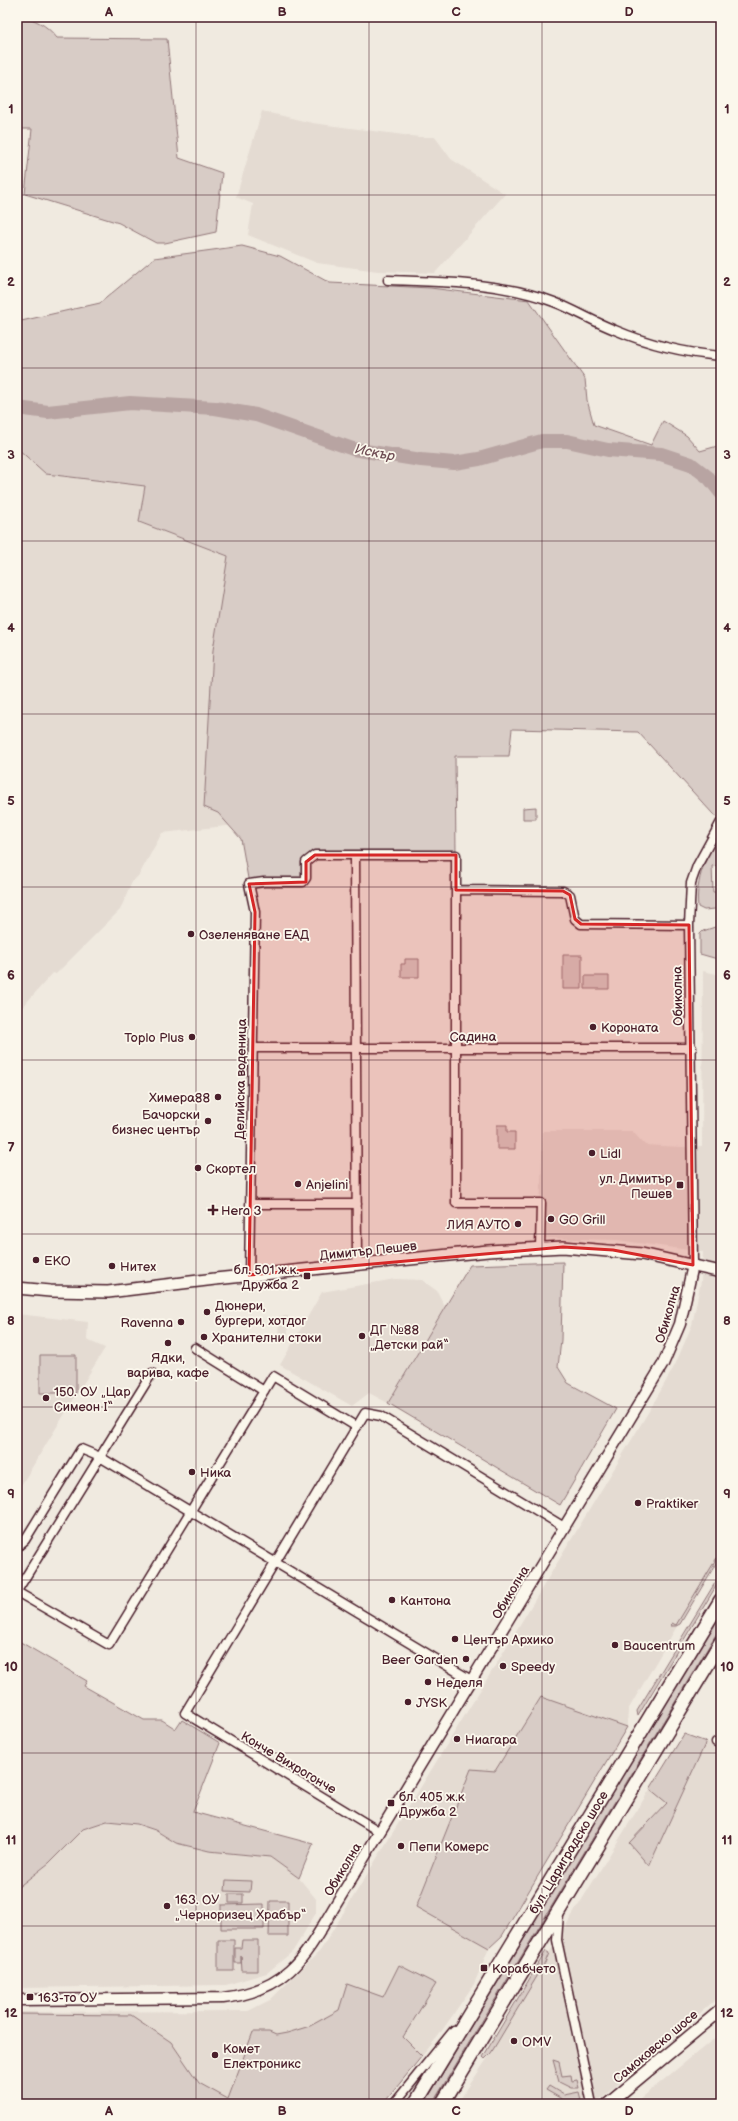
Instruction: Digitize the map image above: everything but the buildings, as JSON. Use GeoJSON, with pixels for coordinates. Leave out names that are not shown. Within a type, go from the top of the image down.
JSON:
{"type":"FeatureCollection","features":[{"type":"Feature","properties":{"kind":"highway","name":"бул. Цариградско шосе"},"geometry":{"type":"LineString","coordinates":[[415,2104],[483,1995],[721,1600]]}},
{"type":"Feature","properties":{"kind":"highway","name":"бул. Цариградско шосе"},"geometry":{"type":"LineString","coordinates":[[442,2104],[721,1642]]}},
{"type":"Feature","properties":{"kind":"main road","name":"Димитър Пешев"},"geometry":{"type":"LineString","coordinates":[[17,1288],[50,1291],[108,1292],[357,1265],[540,1248],[613,1250],[721,1272]]}},
{"type":"Feature","properties":{"kind":"main road","name":"Самоковско шосе"},"geometry":{"type":"LineString","coordinates":[[608,2104],[721,2010]]}},
{"type":"Feature","properties":{"kind":"street"},"geometry":{"type":"LineString","coordinates":[[388,280],[460,283],[511,290],[554,302],[638,339],[685,351],[721,356]]}},
{"type":"Feature","properties":{"kind":"street","name":"Обиколна"},"geometry":{"type":"LineString","coordinates":[[17,2000],[209,1999],[240,1996],[263,1989],[277,1981],[295,1967],[309,1949],[669,1353],[685,1308],[692,1265],[692,1048],[689,925],[691,883],[697,866],[721,822]]}},
{"type":"Feature","properties":{"kind":"street","name":"Делийска воденица"},"geometry":{"type":"LineString","coordinates":[[249,1276],[254,1048],[254,912],[249,884],[264,882],[303,882],[306,878],[306,862],[315,855],[355,855]]}},
{"type":"Feature","properties":{"kind":"street"},"geometry":{"type":"LineString","coordinates":[[357,1265],[355,855],[456,855],[456,1203],[541,1203],[540,1248]]}},
{"type":"Feature","properties":{"kind":"street"},"geometry":{"type":"LineString","coordinates":[[456,890],[563,891],[570,895],[575,919],[581,924],[689,925]]}},
{"type":"Feature","properties":{"kind":"street","name":"Садина"},"geometry":{"type":"LineString","coordinates":[[254,1048],[692,1048]]}},
{"type":"Feature","properties":{"kind":"street"},"geometry":{"type":"LineString","coordinates":[[250,1204],[357,1204]]}},
{"type":"Feature","properties":{"kind":"street"},"geometry":{"type":"LineString","coordinates":[[195,1348],[264,1391]]}},
{"type":"Feature","properties":{"kind":"street"},"geometry":{"type":"LineString","coordinates":[[152,1373],[17,1592],[109,1645],[273,1376],[357,1427]]}},
{"type":"Feature","properties":{"kind":"street"},"geometry":{"type":"LineString","coordinates":[[276,1562],[366,1413],[381,1416],[564,1527]]}},
{"type":"Feature","properties":{"kind":"street"},"geometry":{"type":"LineString","coordinates":[[17,1547],[25,1540],[81,1449],[100,1456],[472,1680]]}},
{"type":"Feature","properties":{"kind":"street","name":"Конче Вихрогонче"},"geometry":{"type":"LineString","coordinates":[[276,1562],[185,1713],[380,1832]]}},
{"type":"Feature","properties":{"kind":"street"},"geometry":{"type":"LineString","coordinates":[[559,1910],[557,1940],[592,2104]]}},
{"type":"Feature","properties":{"kind":"street"},"geometry":{"type":"LineString","coordinates":[[394,2104],[483,1995]]}},
{"type":"Feature","properties":{"kind":"highlighted area"},"geometry":{"type":"Polygon","coordinates":[[[315,855],[456,855],[456,890],[563,891],[570,895],[575,919],[581,924],[689,925],[693,1265],[613,1250],[563,1247],[249,1275],[255,912],[249,884],[306,882],[306,862],[315,855]]]}},
{"type":"Feature","properties":{"kind":"shaded area"},"geometry":{"type":"Polygon","coordinates":[[[17,17],[34,20],[49,29],[57,38],[167,39],[179,158],[222,173],[216,232],[165,243],[156,243],[119,223],[25,194],[32,129],[17,129],[17,17]]]}},
{"type":"Feature","properties":{"kind":"shaded area"},"geometry":{"type":"Polygon","coordinates":[[[262,111],[312,123],[419,137],[435,137],[451,159],[505,194],[435,273],[378,271],[317,263],[248,235],[253,204],[236,197],[262,111]]]}},
{"type":"Feature","properties":{"kind":"shaded area"},"geometry":{"type":"Polygon","coordinates":[[[242,246],[280,256],[330,283],[430,288],[529,300],[585,379],[587,400],[594,425],[651,445],[663,421],[687,436],[700,451],[721,445],[721,819],[713,814],[638,732],[512,729],[509,756],[455,756],[456,855],[315,855],[306,862],[306,878],[249,884],[241,839],[218,813],[204,807],[213,650],[228,556],[139,522],[145,486],[46,474],[17,448],[17,322],[100,303],[154,258],[242,246]]]}},
{"type":"Feature","properties":{"kind":"shaded area"},"geometry":{"type":"Polygon","coordinates":[[[17,448],[46,474],[145,486],[139,522],[228,556],[244,824],[162,833],[139,875],[132,882],[120,910],[56,974],[53,973],[17,1013],[17,448]]]}},
{"type":"Feature","properties":{"kind":"shaded area"},"geometry":{"type":"Polygon","coordinates":[[[536,807],[536,819],[523,819],[523,808],[536,807]]]}},
{"type":"Feature","properties":{"kind":"shaded area"},"geometry":{"type":"Polygon","coordinates":[[[721,833],[721,865],[712,866],[713,892],[721,892],[721,903],[715,909],[704,910],[698,907],[698,887],[706,859],[721,833]]]}},
{"type":"Feature","properties":{"kind":"shaded area"},"geometry":{"type":"Polygon","coordinates":[[[721,925],[721,960],[700,954],[700,934],[703,931],[721,925]]]}},
{"type":"Feature","properties":{"kind":"shaded area"},"geometry":{"type":"Polygon","coordinates":[[[563,955],[582,955],[582,989],[563,989],[563,955]]]}},
{"type":"Feature","properties":{"kind":"shaded area"},"geometry":{"type":"Polygon","coordinates":[[[405,959],[419,959],[419,977],[401,977],[401,964],[405,964],[405,959]]]}},
{"type":"Feature","properties":{"kind":"shaded area"},"geometry":{"type":"Polygon","coordinates":[[[703,971],[721,975],[721,1551],[628,1710],[627,1727],[502,1936],[489,1948],[474,1984],[439,2035],[383,2104],[17,2104],[17,2012],[248,2011],[270,2000],[320,1951],[481,1689],[652,1406],[675,1365],[692,1325],[701,1281],[703,1252],[617,1240],[539,1238],[543,1131],[632,1131],[645,1145],[681,1147],[702,1146],[703,971]]]}},
{"type":"Feature","properties":{"kind":"shaded area"},"geometry":{"type":"Polygon","coordinates":[[[585,976],[609,976],[609,989],[585,989],[585,976]]]}},
{"type":"Feature","properties":{"kind":"shaded area"},"geometry":{"type":"Polygon","coordinates":[[[497,1125],[507,1125],[507,1132],[515,1132],[515,1149],[497,1149],[497,1125]]]}},
{"type":"Feature","properties":{"kind":"shaded area"},"geometry":{"type":"Polygon","coordinates":[[[563,1262],[561,1340],[558,1367],[568,1383],[616,1409],[560,1505],[388,1403],[470,1265],[563,1262]]]}},
{"type":"Feature","properties":{"kind":"shaded area","name":"ДГ №88 „Детски рай“"},"geometry":{"type":"Polygon","coordinates":[[[395,1279],[422,1280],[437,1291],[445,1307],[388,1403],[369,1393],[352,1406],[280,1365],[322,1292],[395,1279]]]}},
{"type":"Feature","properties":{"kind":"shaded area","name":"150. ОУ „Цар Симеон I“"},"geometry":{"type":"Polygon","coordinates":[[[17,1314],[88,1322],[87,1340],[105,1348],[17,1492],[17,1314]]]}},
{"type":"Feature","properties":{"kind":"shaded area"},"geometry":{"type":"Polygon","coordinates":[[[279,1316],[288,1316],[288,1343],[278,1343],[279,1316]]]}},
{"type":"Feature","properties":{"kind":"shaded area"},"geometry":{"type":"Polygon","coordinates":[[[40,1355],[76,1355],[76,1393],[40,1393],[40,1355]]]}},
{"type":"Feature","properties":{"kind":"shaded area"},"geometry":{"type":"Polygon","coordinates":[[[721,1551],[721,1555],[680,1624],[676,1626],[671,1626],[672,1623],[676,1625],[721,1551]]]}},
{"type":"Feature","properties":{"kind":"shaded area"},"geometry":{"type":"Polygon","coordinates":[[[721,1573],[721,1578],[638,1716],[637,1711],[721,1573]]]}},
{"type":"Feature","properties":{"kind":"shaded area"},"geometry":{"type":"Polygon","coordinates":[[[721,1613],[721,1626],[432,2104],[424,2104],[721,1613]]]}},
{"type":"Feature","properties":{"kind":"shaded area"},"geometry":{"type":"Polygon","coordinates":[[[17,1640],[87,1681],[84,1686],[144,1720],[162,1720],[176,1729],[182,1720],[220,1743],[193,1812],[313,1844],[299,1878],[270,1857],[209,1851],[176,1843],[155,1830],[137,1824],[107,1821],[83,1829],[49,1863],[17,1888],[17,1640]]]}},
{"type":"Feature","properties":{"kind":"shaded area"},"geometry":{"type":"Polygon","coordinates":[[[541,1697],[627,1727],[502,1936],[489,1948],[416,1907],[471,1769],[495,1771],[541,1697]]]}},
{"type":"Feature","properties":{"kind":"shaded area"},"geometry":{"type":"Polygon","coordinates":[[[684,1734],[721,1748],[721,1995],[595,2104],[457,2104],[491,2053],[549,1953],[684,1734]]]}},
{"type":"Feature","properties":{"kind":"shaded area"},"geometry":{"type":"Polygon","coordinates":[[[684,1734],[706,1742],[649,1866],[629,1843],[667,1803],[650,1789],[684,1734]]]}},
{"type":"Feature","properties":{"kind":"shaded area","name":"163. ОУ „Черноризец Храбър“"},"geometry":{"type":"Polygon","coordinates":[[[107,1821],[137,1824],[155,1830],[176,1843],[209,1851],[270,1857],[299,1878],[316,1899],[316,1913],[293,1951],[267,1973],[226,1985],[17,1988],[17,1888],[49,1863],[83,1829],[107,1821]]]}},
{"type":"Feature","properties":{"kind":"shaded area"},"geometry":{"type":"Polygon","coordinates":[[[226,1880],[251,1881],[250,1892],[225,1891],[226,1880]]]}},
{"type":"Feature","properties":{"kind":"shaded area"},"geometry":{"type":"Polygon","coordinates":[[[229,1894],[243,1894],[243,1903],[229,1903],[229,1894]]]}},
{"type":"Feature","properties":{"kind":"shaded area"},"geometry":{"type":"Polygon","coordinates":[[[270,1901],[288,1901],[288,1936],[269,1936],[270,1901]]]}},
{"type":"Feature","properties":{"kind":"shaded area"},"geometry":{"type":"Polygon","coordinates":[[[264,1904],[264,1929],[221,1929],[221,1905],[264,1904]]]}},
{"type":"Feature","properties":{"kind":"shaded area"},"geometry":{"type":"Polygon","coordinates":[[[218,1940],[234,1940],[234,1971],[218,1971],[218,1940]]]}},
{"type":"Feature","properties":{"kind":"shaded area"},"geometry":{"type":"Polygon","coordinates":[[[242,1940],[258,1940],[258,1971],[242,1971],[241,1956],[241,1963],[235,1963],[235,1948],[241,1948],[242,1940]]]}},
{"type":"Feature","properties":{"kind":"shaded area"},"geometry":{"type":"Polygon","coordinates":[[[546,1951],[549,1953],[545,1963],[491,2053],[485,2059],[483,2057],[546,1951]]]}},
{"type":"Feature","properties":{"kind":"shaded area"},"geometry":{"type":"Polygon","coordinates":[[[399,1965],[436,1984],[403,2037],[422,2056],[383,2104],[17,2104],[17,2014],[131,2015],[171,2042],[199,2083],[228,2099],[253,2032],[269,2032],[276,2035],[310,2026],[339,2010],[347,1984],[383,1997],[399,1965]]]}},
{"type":"Feature","properties":{"kind":"shaded area"},"geometry":{"type":"Polygon","coordinates":[[[721,2033],[721,2104],[634,2104],[721,2033]]]}},
{"type":"Feature","properties":{"kind":"shaded area"},"geometry":{"type":"Polygon","coordinates":[[[553,2060],[559,2062],[562,2076],[571,2075],[572,2081],[577,2080],[579,2088],[571,2088],[559,2082],[553,2060]]]}},
{"type":"Feature","properties":{"kind":"shaded area"},"geometry":{"type":"Polygon","coordinates":[[[549,2086],[564,2095],[579,2092],[581,2100],[567,2102],[546,2090],[549,2086]]]}},
{"type":"Feature","properties":{"kind":"waterway","name":"Искър"},"geometry":{"type":"LineString","coordinates":[[17,408],[48,412],[130,403],[215,408],[256,415],[353,449],[421,460],[454,463],[479,459],[542,441],[567,441],[608,450],[661,454],[691,464],[709,478],[721,493]]}},
{"type":"Feature","properties":{"kind":"place","name":"Озеленяване ЕАД"},"geometry":{"type":"Point","coordinates":[191,934]}},
{"type":"Feature","properties":{"kind":"place","name":"Короната"},"geometry":{"type":"Point","coordinates":[593,1027]}},
{"type":"Feature","properties":{"kind":"place","name":"Toplo Plus"},"geometry":{"type":"Point","coordinates":[192,1037]}},
{"type":"Feature","properties":{"kind":"place","name":"Химера88"},"geometry":{"type":"Point","coordinates":[218,1097]}},
{"type":"Feature","properties":{"kind":"place","name":"Бачорски бизнес център"},"geometry":{"type":"Point","coordinates":[208,1121]}},
{"type":"Feature","properties":{"kind":"place","name":"Lidl"},"geometry":{"type":"Point","coordinates":[592,1153]}},
{"type":"Feature","properties":{"kind":"place","name":"Скортел"},"geometry":{"type":"Point","coordinates":[198,1168]}},
{"type":"Feature","properties":{"kind":"place","name":"Anjelini"},"geometry":{"type":"Point","coordinates":[298,1184]}},
{"type":"Feature","properties":{"kind":"place","name":"ул. Димитър Пешев"},"geometry":{"type":"Point","coordinates":[680,1185]}},
{"type":"Feature","properties":{"kind":"place","name":"Hera 3"},"geometry":{"type":"Point","coordinates":[213,1210]}},
{"type":"Feature","properties":{"kind":"place","name":"GO Grill"},"geometry":{"type":"Point","coordinates":[551,1219]}},
{"type":"Feature","properties":{"kind":"place","name":"ЛИЯ АУТО"},"geometry":{"type":"Point","coordinates":[518,1224]}},
{"type":"Feature","properties":{"kind":"place","name":"EKO"},"geometry":{"type":"Point","coordinates":[36,1260]}},
{"type":"Feature","properties":{"kind":"place","name":"Нитех"},"geometry":{"type":"Point","coordinates":[112,1266]}},
{"type":"Feature","properties":{"kind":"place","name":"бл. 501 ж.к. Дружба 2"},"geometry":{"type":"Point","coordinates":[307,1276]}},
{"type":"Feature","properties":{"kind":"place","name":"Дюнери, бургери, хотдог"},"geometry":{"type":"Point","coordinates":[207,1312]}},
{"type":"Feature","properties":{"kind":"place","name":"Ravenna"},"geometry":{"type":"Point","coordinates":[181,1322]}},
{"type":"Feature","properties":{"kind":"place","name":"ДГ №88 „Детски рай“"},"geometry":{"type":"Point","coordinates":[362,1336]}},
{"type":"Feature","properties":{"kind":"place","name":"Хранителни стоки"},"geometry":{"type":"Point","coordinates":[204,1337]}},
{"type":"Feature","properties":{"kind":"place","name":"Ядки, варива, кафе"},"geometry":{"type":"Point","coordinates":[168,1343]}},
{"type":"Feature","properties":{"kind":"place","name":"150. ОУ „Цар Симеон I“"},"geometry":{"type":"Point","coordinates":[46,1398]}},
{"type":"Feature","properties":{"kind":"place","name":"Ника"},"geometry":{"type":"Point","coordinates":[192,1472]}},
{"type":"Feature","properties":{"kind":"place","name":"Praktiker"},"geometry":{"type":"Point","coordinates":[638,1503]}},
{"type":"Feature","properties":{"kind":"place","name":"Кантона"},"geometry":{"type":"Point","coordinates":[392,1600]}},
{"type":"Feature","properties":{"kind":"place","name":"Център Архико"},"geometry":{"type":"Point","coordinates":[455,1639]}},
{"type":"Feature","properties":{"kind":"place","name":"Baucentrum"},"geometry":{"type":"Point","coordinates":[615,1645]}},
{"type":"Feature","properties":{"kind":"place","name":"Beer Garden"},"geometry":{"type":"Point","coordinates":[466,1659]}},
{"type":"Feature","properties":{"kind":"place","name":"Speedy"},"geometry":{"type":"Point","coordinates":[503,1666]}},
{"type":"Feature","properties":{"kind":"place","name":"Неделя"},"geometry":{"type":"Point","coordinates":[428,1682]}},
{"type":"Feature","properties":{"kind":"place","name":"JYSK"},"geometry":{"type":"Point","coordinates":[408,1702]}},
{"type":"Feature","properties":{"kind":"place","name":"Ниагара"},"geometry":{"type":"Point","coordinates":[457,1739]}},
{"type":"Feature","properties":{"kind":"place","name":"бл. 405 ж.к Дружба 2"},"geometry":{"type":"Point","coordinates":[391,1803]}},
{"type":"Feature","properties":{"kind":"place","name":"Пепи Комерс"},"geometry":{"type":"Point","coordinates":[401,1846]}},
{"type":"Feature","properties":{"kind":"place","name":"163. ОУ „Черноризец Храбър“"},"geometry":{"type":"Point","coordinates":[167,1906]}},
{"type":"Feature","properties":{"kind":"place","name":"Корабчето"},"geometry":{"type":"Point","coordinates":[484,1968]}},
{"type":"Feature","properties":{"kind":"place","name":"163-то ОУ"},"geometry":{"type":"Point","coordinates":[30,1997]}},
{"type":"Feature","properties":{"kind":"place","name":"OMV"},"geometry":{"type":"Point","coordinates":[514,2041]}},
{"type":"Feature","properties":{"kind":"place","name":"Комет Електроникс"},"geometry":{"type":"Point","coordinates":[215,2055]}}]}
